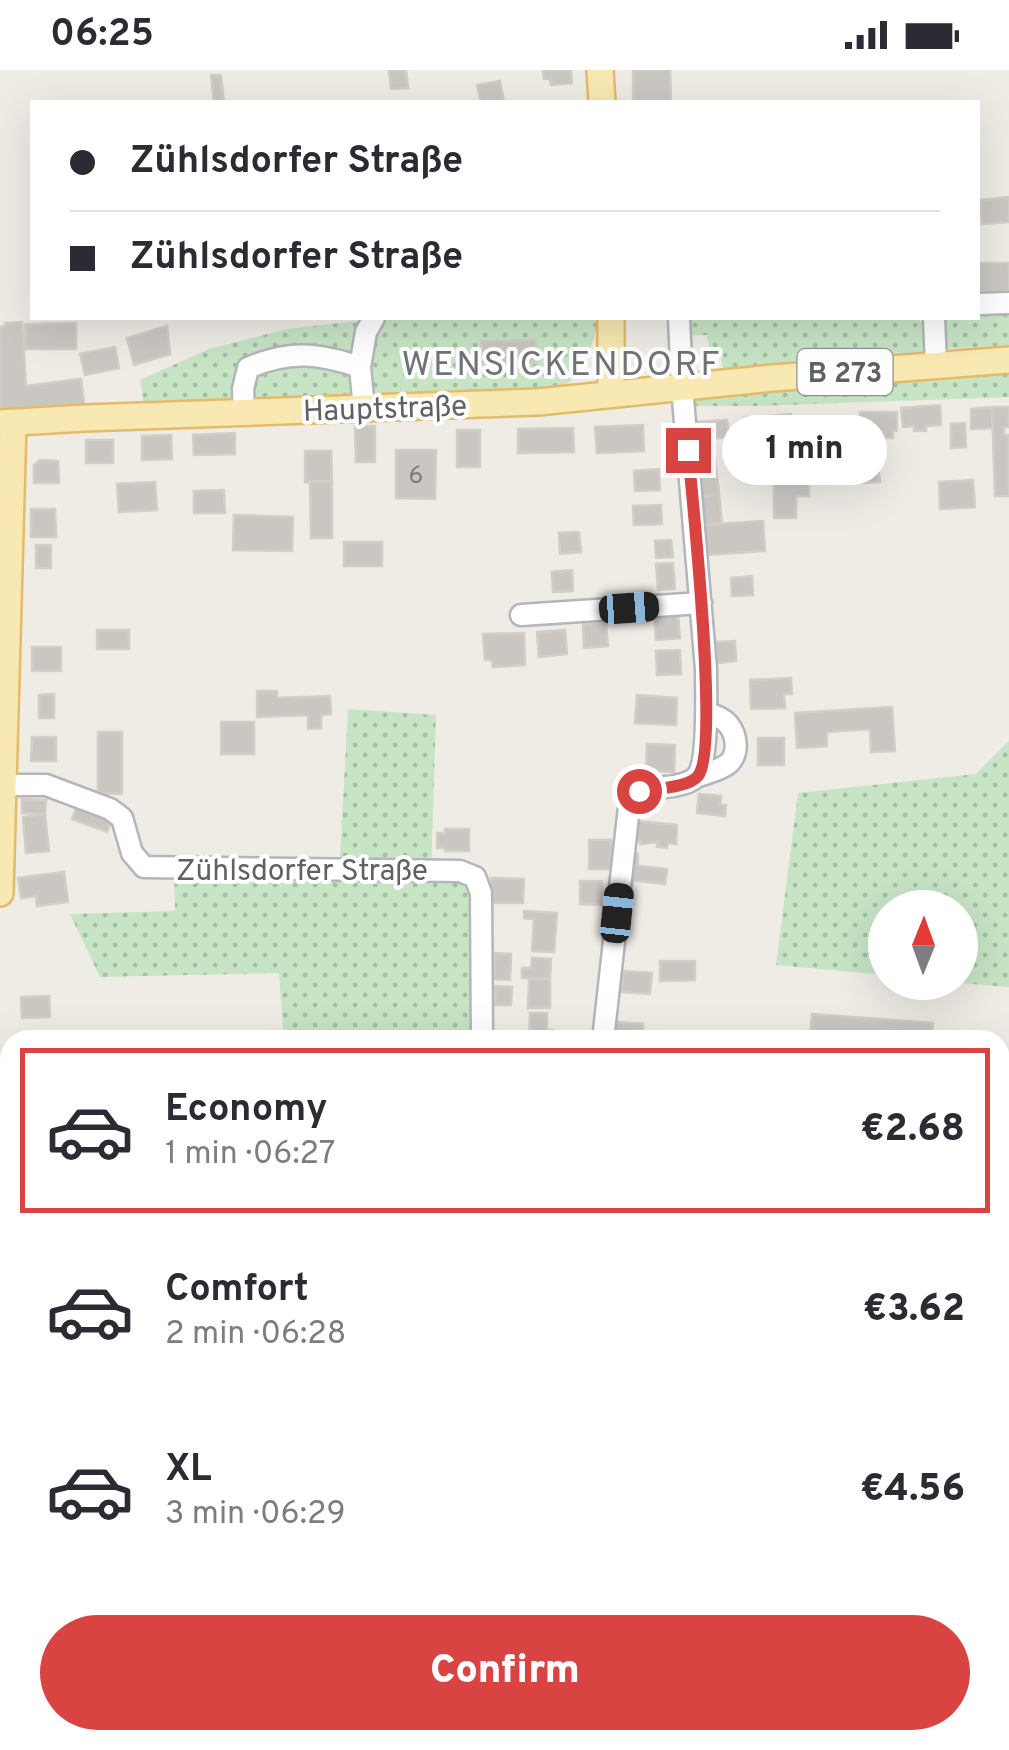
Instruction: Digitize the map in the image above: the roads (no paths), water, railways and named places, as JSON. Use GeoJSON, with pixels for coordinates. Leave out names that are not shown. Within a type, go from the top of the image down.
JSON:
{"type":"FeatureCollection","features":[{"type":"Feature","properties":{"kind":"main road"},"geometry":{"type":"LineString","coordinates":[[600,70],[602,100]]}},
{"type":"Feature","properties":{"kind":"main road"},"geometry":{"type":"LineString","coordinates":[[611,320],[611,394]]}},
{"type":"Feature","properties":{"kind":"main road","name":"Hauptstraße"},"geometry":{"type":"LineString","coordinates":[[6,423],[538,402],[682,386],[1009,360]]}},
{"type":"Feature","properties":{"kind":"main road"},"geometry":{"type":"LineString","coordinates":[[0,893],[6,423]]}},
{"type":"Feature","properties":{"kind":"street"},"geometry":{"type":"LineString","coordinates":[[980,304],[1009,303]]}},
{"type":"Feature","properties":{"kind":"street"},"geometry":{"type":"LineString","coordinates":[[364,409],[360,367],[366,332],[373,320]]}},
{"type":"Feature","properties":{"kind":"street"},"geometry":{"type":"LineString","coordinates":[[679,320],[706,713],[699,776]]}},
{"type":"Feature","properties":{"kind":"street"},"geometry":{"type":"LineString","coordinates":[[934,320],[936,366]]}},
{"type":"Feature","properties":{"kind":"street"},"geometry":{"type":"LineString","coordinates":[[244,412],[243,389],[248,368],[274,357],[314,356],[360,367]]}},
{"type":"Feature","properties":{"kind":"street"},"geometry":{"type":"LineString","coordinates":[[521,615],[701,603]]}},
{"type":"Feature","properties":{"kind":"street"},"geometry":{"type":"LineString","coordinates":[[604,1030],[630,798],[639,791],[686,784],[720,770],[732,760],[736,753],[730,726],[720,717],[706,713]]}},
{"type":"Feature","properties":{"kind":"street","name":"Zühlsdorfer Straße"},"geometry":{"type":"LineString","coordinates":[[4,785],[46,785],[110,809],[122,818],[132,854],[144,867],[460,870],[475,877],[481,893],[482,1030]]}},
{"type":"Feature","properties":{"kind":"district","name":"WENSICKENDORF"},"geometry":{"type":"Point","coordinates":[562,363]}}]}
